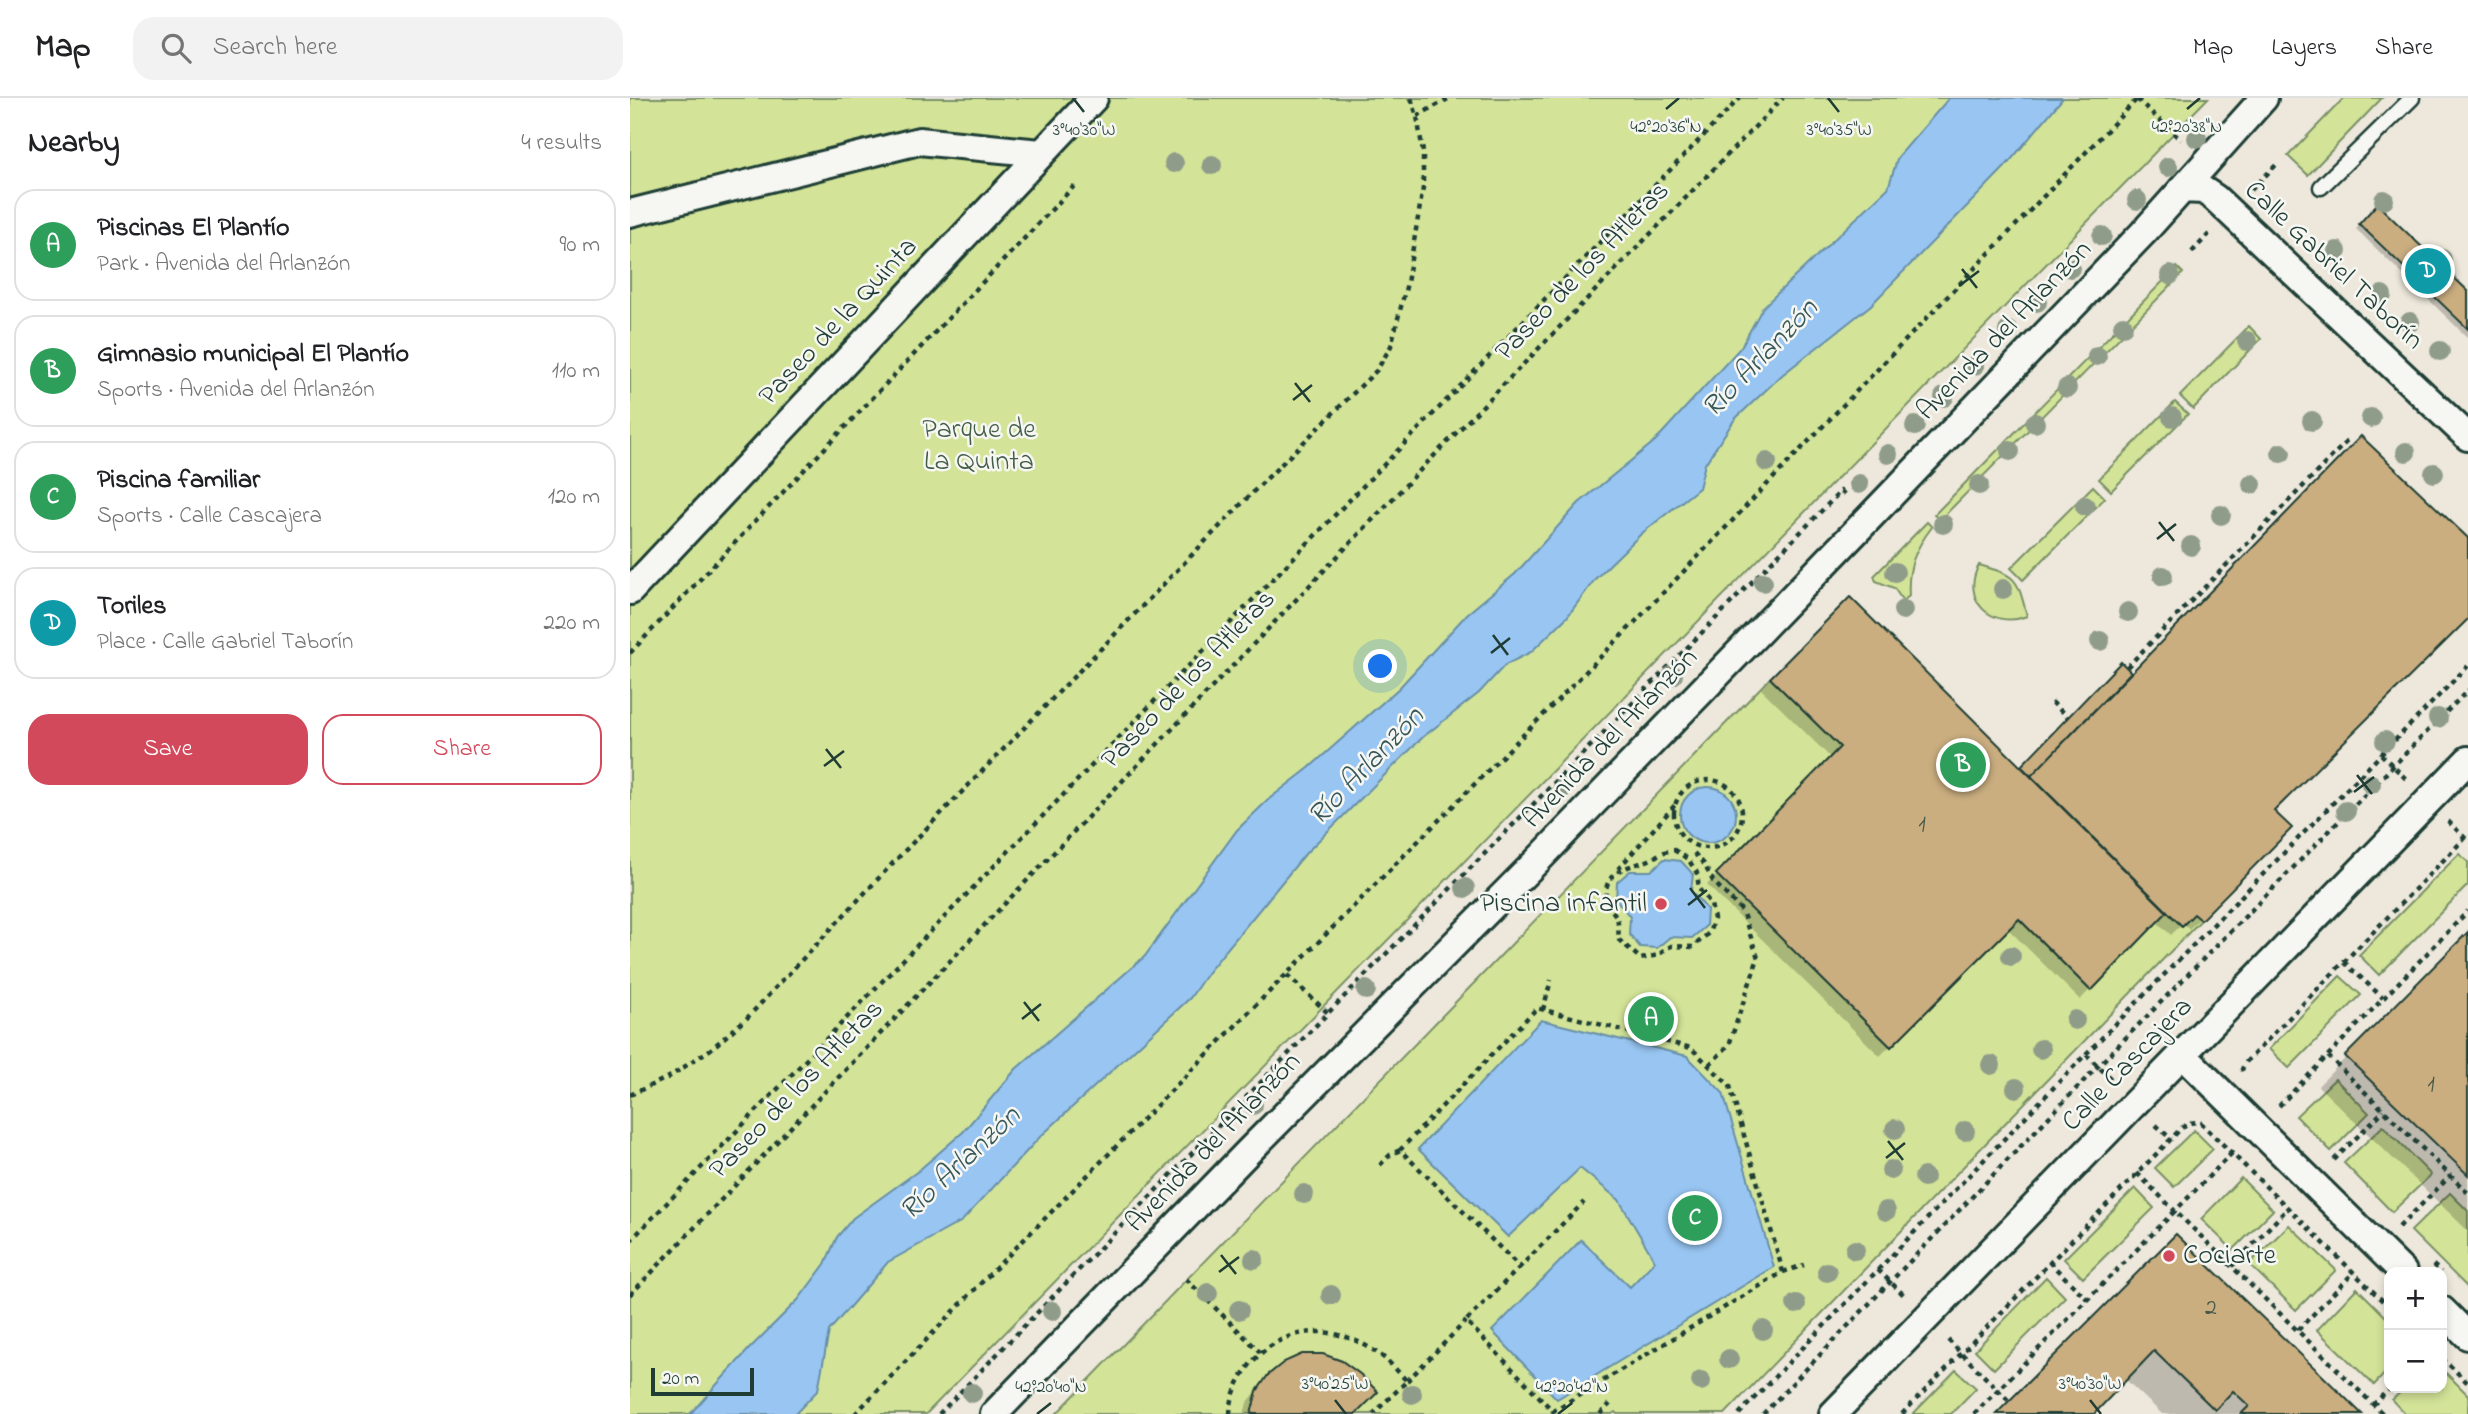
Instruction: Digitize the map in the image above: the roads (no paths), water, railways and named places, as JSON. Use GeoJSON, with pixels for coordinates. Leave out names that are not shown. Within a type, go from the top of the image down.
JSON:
{"type":"FeatureCollection","features":[{"type":"Feature","properties":{"kind":"street","name":"Paseo de la Quinta"},"geometry":{"type":"LineString","coordinates":[[630,591],[1094,98]]}},
{"type":"Feature","properties":{"kind":"street","name":"Avenida del Arlanzón"},"geometry":{"type":"LineString","coordinates":[[994,1414],[1554,843],[2143,233],[2264,98]]}},
{"type":"Feature","properties":{"kind":"street","name":"Calle Gabriel Taborín"},"geometry":{"type":"LineString","coordinates":[[2215,198],[2214,187],[2220,165],[2231,149],[2278,98]]}},
{"type":"Feature","properties":{"kind":"street"},"geometry":{"type":"LineString","coordinates":[[630,213],[919,141],[1041,153]]}},
{"type":"Feature","properties":{"kind":"street","name":"Calle Gabriel Taborín"},"geometry":{"type":"LineString","coordinates":[[2182,189],[2203,190],[2215,198],[2468,437]]}},
{"type":"Feature","properties":{"kind":"street","name":"Calle Gabriel Taborín"},"geometry":{"type":"LineString","coordinates":[[2143,233],[2181,206],[2197,200],[2215,198]]}},
{"type":"Feature","properties":{"kind":"street","name":"Calle Cascajera"},"geometry":{"type":"LineString","coordinates":[[1833,1414],[2468,760]]}},
{"type":"Feature","properties":{"kind":"street"},"geometry":{"type":"LineString","coordinates":[[2182,1054],[2398,1267]]}},
{"type":"Feature","properties":{"kind":"street"},"geometry":{"type":"LineString","coordinates":[[2447,1315],[2468,1336]]}},
{"type":"Feature","properties":{"kind":"lane"},"geometry":{"type":"LineString","coordinates":[[2321,187],[2412,98]]}},
{"type":"Feature","properties":{"kind":"water","name":"Río Arlanzón"},"geometry":{"type":"Polygon","coordinates":[[[1949,98],[2063,98],[2005,167],[1871,305],[1782,375],[1735,419],[1705,464],[1699,488],[1641,534],[1596,578],[1567,617],[1531,652],[1505,665],[1479,693],[1423,737],[1306,853],[1208,972],[1190,998],[1039,1138],[962,1221],[888,1262],[829,1331],[818,1390],[795,1414],[690,1414],[798,1300],[825,1264],[837,1237],[853,1218],[918,1171],[963,1132],[1016,1069],[1145,956],[1237,830],[1269,799],[1309,768],[1399,688],[1467,614],[1515,574],[1579,503],[1655,441],[1741,347],[1763,307],[1888,188],[1898,157],[1949,98]]]}},
{"type":"Feature","properties":{"kind":"water","name":"Piscina infantil"},"geometry":{"type":"Polygon","coordinates":[[[1708,787],[1723,792],[1731,800],[1736,815],[1731,830],[1723,838],[1708,843],[1693,838],[1685,830],[1680,815],[1685,800],[1693,792],[1708,787]]]}},
{"type":"Feature","properties":{"kind":"water","name":"Piscina infantil"},"geometry":{"type":"Polygon","coordinates":[[[1664,859],[1681,861],[1693,874],[1691,891],[1707,909],[1706,926],[1692,938],[1670,937],[1657,948],[1640,947],[1629,934],[1630,917],[1616,899],[1617,882],[1630,871],[1651,871],[1664,859]]]}},
{"type":"Feature","properties":{"kind":"water"},"geometry":{"type":"Polygon","coordinates":[[[1541,1020],[1687,1056],[1723,1093],[1774,1267],[1557,1399],[1492,1331],[1581,1240],[1630,1287],[1655,1261],[1619,1200],[1580,1168],[1508,1237],[1418,1149],[1541,1020]]]}},
{"type":"Feature","properties":{"kind":"place","name":"Toriles"},"geometry":{"type":"Point","coordinates":[2428,271]}},
{"type":"Feature","properties":{"kind":"place","name":"Gimnasio municipal El Plantío"},"geometry":{"type":"Point","coordinates":[1963,765]}},
{"type":"Feature","properties":{"kind":"place","name":"Piscina infantil"},"geometry":{"type":"Point","coordinates":[1661,904]}},
{"type":"Feature","properties":{"kind":"place","name":"Piscinas El Plantío"},"geometry":{"type":"Point","coordinates":[1651,1019]}},
{"type":"Feature","properties":{"kind":"place","name":"Piscina familiar"},"geometry":{"type":"Point","coordinates":[1695,1218]}},
{"type":"Feature","properties":{"kind":"place","name":"Cociarte"},"geometry":{"type":"Point","coordinates":[2169,1256]}},
{"type":"Feature","properties":{"kind":"park label","name":"Parque de La Quinta"},"geometry":{"type":"Point","coordinates":[979,446]}}]}
